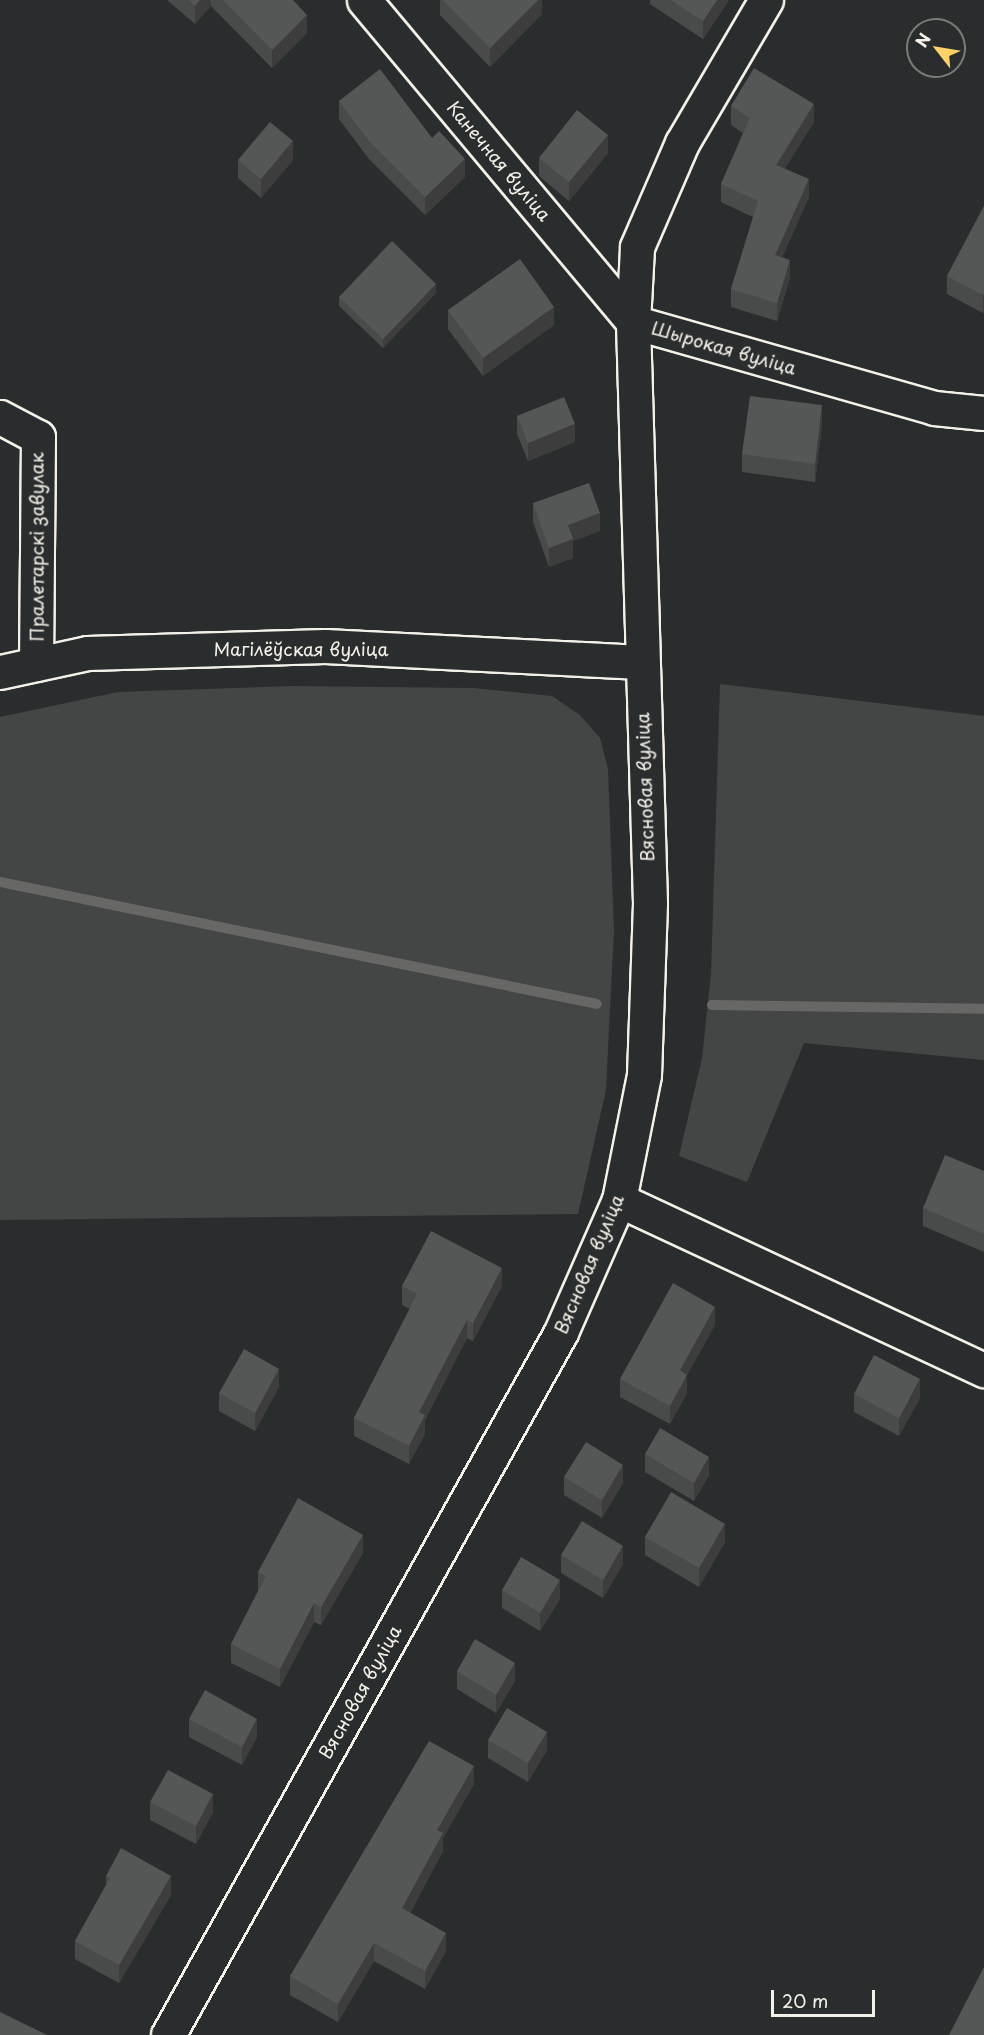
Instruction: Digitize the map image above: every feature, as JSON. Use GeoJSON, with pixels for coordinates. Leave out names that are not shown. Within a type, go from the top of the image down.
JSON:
{"type":"FeatureCollection","features":[{"type":"Feature","properties":{"kind":"street","name":"Канечная вуліца"},"geometry":{"type":"LineString","coordinates":[[364,0],[633,322]]}},
{"type":"Feature","properties":{"kind":"street","name":"Шырокая вуліца"},"geometry":{"type":"LineString","coordinates":[[766,0],[682,143],[637,247],[633,322],[934,408],[984,413]]}},
{"type":"Feature","properties":{"kind":"street","name":"Вясновая вуліца"},"geometry":{"type":"LineString","coordinates":[[168,2035],[561,1332],[620,1200],[644,1076],[650,903],[641,662],[633,322]]}},
{"type":"Feature","properties":{"kind":"street","name":"Пралетарскі завулак"},"geometry":{"type":"LineString","coordinates":[[0,417],[38,437],[36,664]]}},
{"type":"Feature","properties":{"kind":"street","name":"Магілёўская вуліца"},"geometry":{"type":"LineString","coordinates":[[0,672],[87,653],[325,645],[641,662]]}},
{"type":"Feature","properties":{"kind":"street"},"geometry":{"type":"LineString","coordinates":[[620,1200],[984,1370]]}},
{"type":"Feature","properties":{"kind":"shaded area"},"geometry":{"type":"Polygon","coordinates":[[[720,684],[984,716],[984,1060],[804,1043],[747,1182],[679,1156],[702,1058],[711,974],[720,684]]]}},
{"type":"Feature","properties":{"kind":"shaded area"},"geometry":{"type":"Polygon","coordinates":[[[292,686],[473,688],[552,696],[580,715],[600,738],[608,769],[614,931],[606,1090],[578,1214],[0,1220],[0,717],[118,692],[292,686]]]}},
{"type":"Feature","properties":{"kind":"building"},"geometry":{"type":"Polygon","coordinates":[[[189,0],[200,0],[195,6],[189,0]]]}},
{"type":"Feature","properties":{"kind":"building"},"geometry":{"type":"Polygon","coordinates":[[[223,0],[293,0],[307,15],[272,50],[223,0]]]}},
{"type":"Feature","properties":{"kind":"building"},"geometry":{"type":"Polygon","coordinates":[[[443,0],[538,0],[490,48],[443,0]]]}},
{"type":"Feature","properties":{"kind":"building"},"geometry":{"type":"Polygon","coordinates":[[[671,0],[717,0],[703,21],[671,0]]]}},
{"type":"Feature","properties":{"kind":"building"},"geometry":{"type":"Polygon","coordinates":[[[754,68],[814,104],[776,165],[809,179],[775,255],[790,260],[777,303],[731,289],[758,201],[721,184],[750,118],[731,106],[754,68]]]}},
{"type":"Feature","properties":{"kind":"building"},"geometry":{"type":"Polygon","coordinates":[[[380,69],[432,138],[439,131],[465,159],[425,197],[369,141],[339,101],[380,69]]]}},
{"type":"Feature","properties":{"kind":"building"},"geometry":{"type":"Polygon","coordinates":[[[577,110],[608,135],[569,182],[539,158],[577,110]]]}},
{"type":"Feature","properties":{"kind":"building"},"geometry":{"type":"Polygon","coordinates":[[[270,122],[293,141],[261,179],[238,160],[270,122]]]}},
{"type":"Feature","properties":{"kind":"building"},"geometry":{"type":"Polygon","coordinates":[[[984,206],[984,294],[983,295],[947,276],[984,206]]]}},
{"type":"Feature","properties":{"kind":"building"},"geometry":{"type":"Polygon","coordinates":[[[392,241],[436,284],[383,339],[339,297],[392,241]]]}},
{"type":"Feature","properties":{"kind":"building"},"geometry":{"type":"Polygon","coordinates":[[[520,259],[554,307],[483,358],[448,310],[520,259]]]}},
{"type":"Feature","properties":{"kind":"building"},"geometry":{"type":"Polygon","coordinates":[[[750,396],[822,405],[815,464],[742,454],[750,396]]]}},
{"type":"Feature","properties":{"kind":"building"},"geometry":{"type":"Polygon","coordinates":[[[564,397],[575,424],[528,443],[517,416],[564,397]]]}},
{"type":"Feature","properties":{"kind":"building"},"geometry":{"type":"Polygon","coordinates":[[[589,483],[600,513],[568,525],[573,539],[549,548],[533,503],[589,483]]]}},
{"type":"Feature","properties":{"kind":"building"},"geometry":{"type":"Polygon","coordinates":[[[945,1155],[984,1171],[984,1234],[923,1208],[945,1155]]]}},
{"type":"Feature","properties":{"kind":"building"},"geometry":{"type":"Polygon","coordinates":[[[431,1231],[502,1268],[473,1323],[467,1320],[419,1412],[425,1415],[409,1446],[354,1418],[417,1294],[402,1286],[431,1231]]]}},
{"type":"Feature","properties":{"kind":"building"},"geometry":{"type":"Polygon","coordinates":[[[673,1283],[715,1307],[680,1370],[687,1375],[670,1406],[620,1379],[673,1283]]]}},
{"type":"Feature","properties":{"kind":"building"},"geometry":{"type":"Polygon","coordinates":[[[244,1349],[279,1369],[255,1413],[219,1393],[244,1349]]]}},
{"type":"Feature","properties":{"kind":"building"},"geometry":{"type":"Polygon","coordinates":[[[874,1355],[920,1379],[899,1418],[854,1394],[874,1355]]]}},
{"type":"Feature","properties":{"kind":"building"},"geometry":{"type":"Polygon","coordinates":[[[660,1428],[709,1457],[694,1483],[645,1454],[660,1428]]]}},
{"type":"Feature","properties":{"kind":"building"},"geometry":{"type":"Polygon","coordinates":[[[586,1442],[623,1465],[602,1500],[564,1477],[586,1442]]]}},
{"type":"Feature","properties":{"kind":"building"},"geometry":{"type":"Polygon","coordinates":[[[671,1492],[725,1524],[699,1568],[645,1537],[671,1492]]]}},
{"type":"Feature","properties":{"kind":"building"},"geometry":{"type":"Polygon","coordinates":[[[298,1498],[363,1535],[321,1607],[314,1603],[280,1669],[231,1644],[266,1576],[258,1572],[298,1498]]]}},
{"type":"Feature","properties":{"kind":"building"},"geometry":{"type":"Polygon","coordinates":[[[582,1521],[623,1546],[603,1580],[561,1555],[582,1521]]]}},
{"type":"Feature","properties":{"kind":"building"},"geometry":{"type":"Polygon","coordinates":[[[521,1557],[560,1580],[540,1613],[502,1590],[521,1557]]]}},
{"type":"Feature","properties":{"kind":"building"},"geometry":{"type":"Polygon","coordinates":[[[475,1639],[515,1663],[496,1695],[457,1671],[475,1639]]]}},
{"type":"Feature","properties":{"kind":"building"},"geometry":{"type":"Polygon","coordinates":[[[205,1690],[257,1719],[242,1747],[189,1719],[205,1690]]]}},
{"type":"Feature","properties":{"kind":"building"},"geometry":{"type":"Polygon","coordinates":[[[507,1708],[547,1732],[528,1763],[488,1740],[507,1708]]]}},
{"type":"Feature","properties":{"kind":"building"},"geometry":{"type":"Polygon","coordinates":[[[429,1741],[474,1766],[437,1830],[443,1833],[402,1908],[446,1933],[425,1971],[374,1943],[338,2004],[290,1976],[429,1741]]]}},
{"type":"Feature","properties":{"kind":"building"},"geometry":{"type":"Polygon","coordinates":[[[168,1770],[213,1794],[196,1826],[150,1802],[168,1770]]]}},
{"type":"Feature","properties":{"kind":"building"},"geometry":{"type":"Polygon","coordinates":[[[121,1848],[171,1876],[119,1965],[75,1941],[110,1878],[106,1876],[121,1848]]]}},
{"type":"Feature","properties":{"kind":"building"},"geometry":{"type":"Polygon","coordinates":[[[984,1967],[984,2035],[949,2035],[984,1967]]]}},
{"type":"Feature","properties":{"kind":"building"},"geometry":{"type":"Polygon","coordinates":[[[0,2012],[47,2035],[0,2035],[0,2012]]]}},
{"type":"Feature","properties":{"kind":"waterway"},"geometry":{"type":"LineString","coordinates":[[0,882],[597,1004]]}},
{"type":"Feature","properties":{"kind":"waterway"},"geometry":{"type":"LineString","coordinates":[[712,1005],[984,1009]]}}]}
